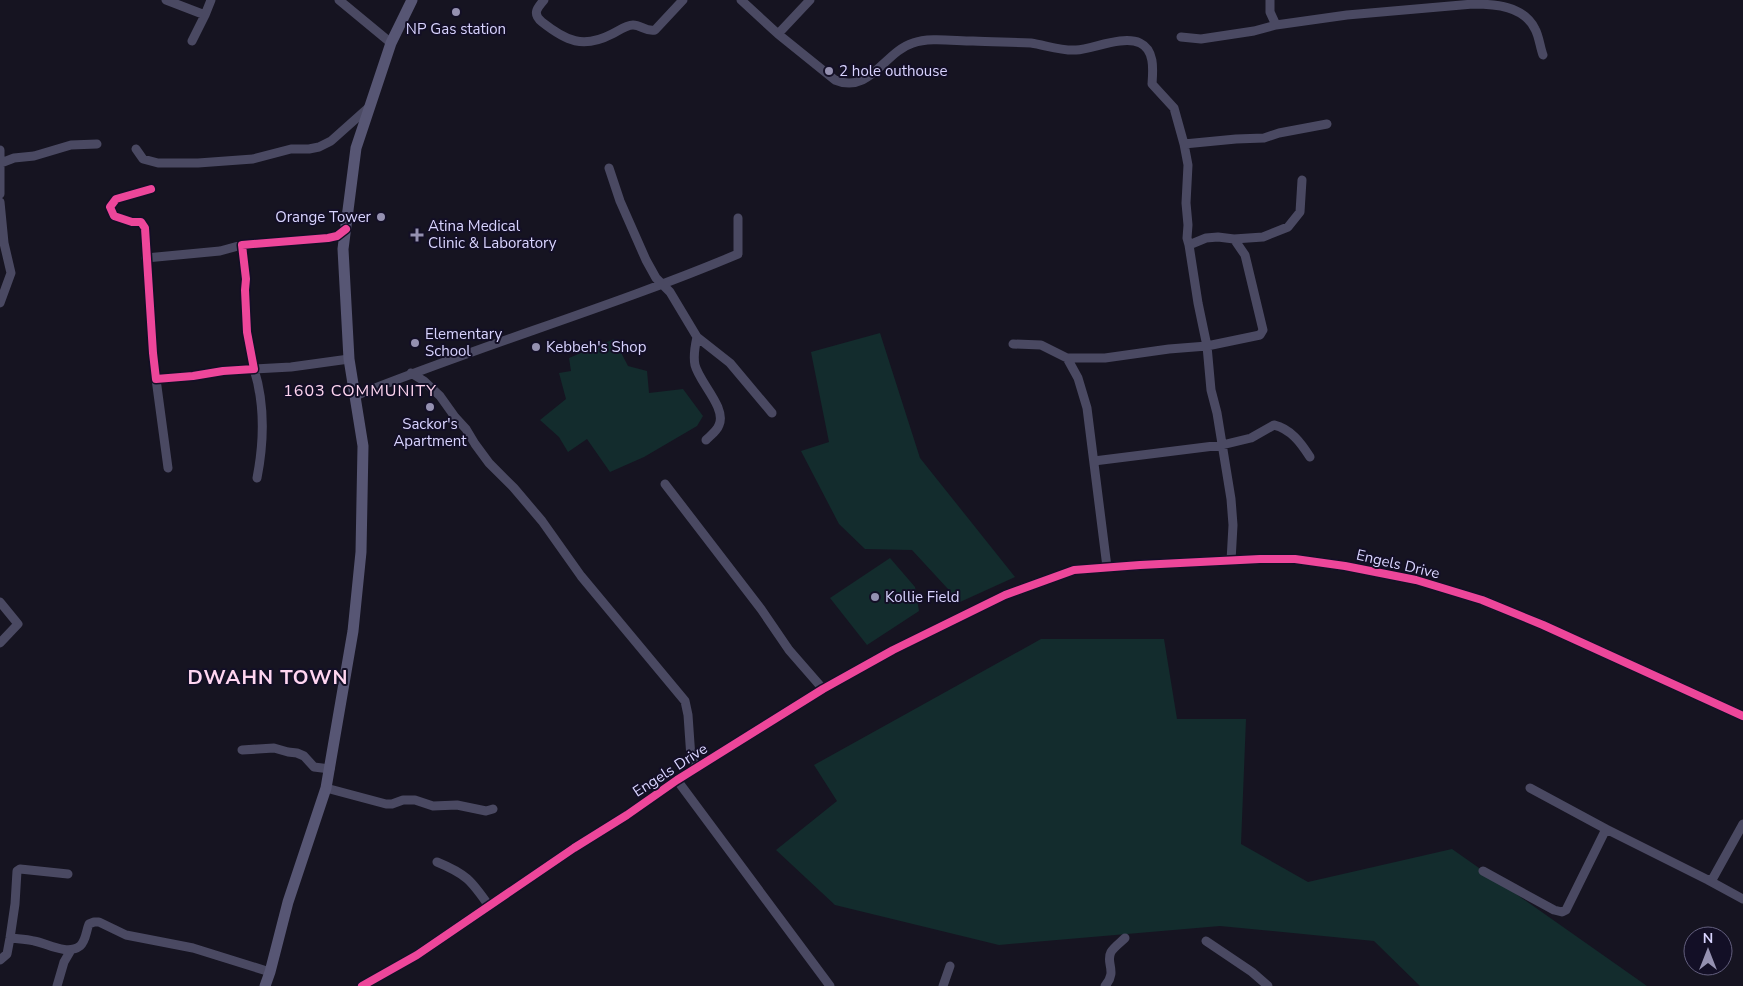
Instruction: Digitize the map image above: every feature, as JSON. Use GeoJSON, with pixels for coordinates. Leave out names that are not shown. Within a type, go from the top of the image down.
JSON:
{"type":"FeatureCollection","features":[{"type":"Feature","properties":{"kind":"main road"},"geometry":{"type":"LineString","coordinates":[[265,986],[288,902],[326,788],[354,631],[361,552],[363,446],[349,359],[343,249],[356,148],[391,43],[412,0]]}},
{"type":"Feature","properties":{"kind":"street"},"geometry":{"type":"LineString","coordinates":[[166,0],[205,15]]}},
{"type":"Feature","properties":{"kind":"street"},"geometry":{"type":"LineString","coordinates":[[192,41],[212,0]]}},
{"type":"Feature","properties":{"kind":"street"},"geometry":{"type":"LineString","coordinates":[[339,0],[391,43]]}},
{"type":"Feature","properties":{"kind":"street"},"geometry":{"type":"LineString","coordinates":[[544,0],[536,9],[538,19],[557,34],[573,42],[599,41],[628,26],[635,25],[650,31],[655,30],[683,0]]}},
{"type":"Feature","properties":{"kind":"street"},"geometry":{"type":"LineString","coordinates":[[741,0],[778,34],[835,80],[854,84],[870,76],[900,48],[914,42],[943,40],[1031,44],[1075,50],[1125,41],[1140,43],[1150,54],[1153,69],[1152,84],[1174,108],[1188,165],[1187,238],[1207,346],[1211,390],[1231,499],[1233,525],[1231,561]]}},
{"type":"Feature","properties":{"kind":"street"},"geometry":{"type":"LineString","coordinates":[[778,34],[810,0]]}},
{"type":"Feature","properties":{"kind":"street"},"geometry":{"type":"LineString","coordinates":[[1270,0],[1270,12],[1276,25]]}},
{"type":"Feature","properties":{"kind":"street"},"geometry":{"type":"LineString","coordinates":[[1181,36],[1201,39],[1254,31],[1276,25],[1347,15],[1473,4],[1493,4],[1509,8],[1524,15],[1536,29],[1543,55]]}},
{"type":"Feature","properties":{"kind":"street"},"geometry":{"type":"LineString","coordinates":[[136,149],[144,158],[158,164],[190,164],[253,159],[291,149],[319,147],[330,141],[368,108]]}},
{"type":"Feature","properties":{"kind":"street"},"geometry":{"type":"LineString","coordinates":[[1184,144],[1264,138],[1328,124]]}},
{"type":"Feature","properties":{"kind":"street"},"geometry":{"type":"LineString","coordinates":[[1,163],[14,158],[34,156],[71,145],[98,144]]}},
{"type":"Feature","properties":{"kind":"street"},"geometry":{"type":"LineString","coordinates":[[0,150],[0,194]]}},
{"type":"Feature","properties":{"kind":"street"},"geometry":{"type":"LineString","coordinates":[[609,168],[620,201],[656,278],[670,292],[697,337],[730,363],[772,413]]}},
{"type":"Feature","properties":{"kind":"street"},"geometry":{"type":"LineString","coordinates":[[1189,245],[1206,238],[1218,236],[1234,239],[1263,237],[1288,227],[1300,212],[1302,180]]}},
{"type":"Feature","properties":{"kind":"street"},"geometry":{"type":"LineString","coordinates":[[151,189],[116,199],[110,208],[114,216],[132,222],[141,222],[145,228],[156,379],[168,468]]}},
{"type":"Feature","properties":{"kind":"street"},"geometry":{"type":"LineString","coordinates":[[0,202],[4,243],[11,273],[0,303]]}},
{"type":"Feature","properties":{"kind":"street"},"geometry":{"type":"LineString","coordinates":[[355,396],[411,374],[664,285],[738,254],[738,218]]}},
{"type":"Feature","properties":{"kind":"street"},"geometry":{"type":"LineString","coordinates":[[146,258],[220,251],[242,245],[328,238],[337,236],[346,229]]}},
{"type":"Feature","properties":{"kind":"street"},"geometry":{"type":"LineString","coordinates":[[1013,344],[1041,345],[1067,358],[1105,358],[1207,346],[1260,335],[1263,330],[1246,255],[1234,239]]}},
{"type":"Feature","properties":{"kind":"street"},"geometry":{"type":"LineString","coordinates":[[242,245],[246,278],[247,332],[262,400],[262,450],[258,478]]}},
{"type":"Feature","properties":{"kind":"street"},"geometry":{"type":"LineString","coordinates":[[697,337],[694,352],[695,366],[715,402],[721,420],[719,427],[706,440]]}},
{"type":"Feature","properties":{"kind":"street"},"geometry":{"type":"LineString","coordinates":[[1067,358],[1078,378],[1087,408],[1107,567]]}},
{"type":"Feature","properties":{"kind":"street"},"geometry":{"type":"LineString","coordinates":[[156,379],[223,371],[291,367],[349,359]]}},
{"type":"Feature","properties":{"kind":"street"},"geometry":{"type":"LineString","coordinates":[[411,374],[424,381],[440,396],[466,429],[489,463],[514,488],[542,521],[581,576],[685,701],[688,715],[691,758],[698,768]]}},
{"type":"Feature","properties":{"kind":"street"},"geometry":{"type":"LineString","coordinates":[[1094,461],[1222,445],[1251,438],[1274,425],[1280,426],[1298,438],[1310,457]]}},
{"type":"Feature","properties":{"kind":"street"},"geometry":{"type":"LineString","coordinates":[[665,484],[761,609],[788,650],[823,690]]}},
{"type":"Feature","properties":{"kind":"street","name":"Engels Drive"},"geometry":{"type":"LineString","coordinates":[[362,986],[417,955],[574,848],[627,815],[676,780],[823,690],[893,650],[1005,595],[1074,570],[1260,559],[1295,559],[1416,580],[1482,600],[1543,625],[1743,716]]}},
{"type":"Feature","properties":{"kind":"street"},"geometry":{"type":"LineString","coordinates":[[0,602],[18,624],[0,643]]}},
{"type":"Feature","properties":{"kind":"street"},"geometry":{"type":"LineString","coordinates":[[242,750],[274,748],[304,756],[314,767],[330,769]]}},
{"type":"Feature","properties":{"kind":"street"},"geometry":{"type":"LineString","coordinates":[[676,780],[830,986]]}},
{"type":"Feature","properties":{"kind":"street"},"geometry":{"type":"LineString","coordinates":[[326,788],[386,804],[404,800],[415,800],[433,806],[457,805],[486,811],[493,809]]}},
{"type":"Feature","properties":{"kind":"street"},"geometry":{"type":"LineString","coordinates":[[1530,788],[1743,899]]}},
{"type":"Feature","properties":{"kind":"street"},"geometry":{"type":"LineString","coordinates":[[1708,880],[1713,878],[1743,824]]}},
{"type":"Feature","properties":{"kind":"street"},"geometry":{"type":"LineString","coordinates":[[1483,871],[1554,910],[1562,912],[1566,910],[1606,829]]}},
{"type":"Feature","properties":{"kind":"street"},"geometry":{"type":"LineString","coordinates":[[437,862],[458,870],[471,881],[489,906]]}},
{"type":"Feature","properties":{"kind":"street"},"geometry":{"type":"LineString","coordinates":[[0,960],[6,954],[10,938],[17,871],[20,869],[68,874]]}},
{"type":"Feature","properties":{"kind":"street"},"geometry":{"type":"LineString","coordinates":[[10,938],[35,941],[71,950],[80,946],[85,938],[89,924],[100,922],[126,935],[193,948],[270,972]]}},
{"type":"Feature","properties":{"kind":"street"},"geometry":{"type":"LineString","coordinates":[[1105,986],[1111,979],[1112,968],[1109,956],[1112,950],[1125,938]]}},
{"type":"Feature","properties":{"kind":"street"},"geometry":{"type":"LineString","coordinates":[[1206,941],[1252,972],[1267,986]]}},
{"type":"Feature","properties":{"kind":"street"},"geometry":{"type":"LineString","coordinates":[[57,986],[64,962],[71,950]]}},
{"type":"Feature","properties":{"kind":"street"},"geometry":{"type":"LineString","coordinates":[[942,986],[950,966]]}},
{"type":"Feature","properties":{"kind":"green space"},"geometry":{"type":"Polygon","coordinates":[[[880,333],[920,458],[1015,577],[960,602],[912,550],[865,549],[839,524],[801,451],[829,442],[811,352],[880,333]]]}},
{"type":"Feature","properties":{"kind":"green space"},"geometry":{"type":"Polygon","coordinates":[[[614,339],[628,366],[647,371],[649,393],[683,389],[703,416],[697,426],[644,457],[610,472],[587,439],[568,452],[559,437],[540,420],[566,399],[559,373],[571,371],[569,358],[614,339]]]}},
{"type":"Feature","properties":{"kind":"green space"},"geometry":{"type":"Polygon","coordinates":[[[890,558],[915,587],[919,611],[867,645],[830,598],[890,558]]]}},
{"type":"Feature","properties":{"kind":"green space"},"geometry":{"type":"Polygon","coordinates":[[[1041,639],[1164,639],[1177,719],[1246,719],[1241,844],[1308,882],[1452,849],[1647,986],[1420,986],[1374,941],[1220,926],[999,945],[835,905],[776,850],[837,801],[814,765],[1041,639]]]}},
{"type":"Feature","properties":{"kind":"cycle path"},"geometry":{"type":"LineString","coordinates":[[151,189],[116,199],[110,207],[114,216],[132,222],[141,222],[145,228],[156,379],[254,369],[247,332],[246,279],[242,245],[328,238],[337,236],[346,229]]}},
{"type":"Feature","properties":{"kind":"cycle path"},"geometry":{"type":"LineString","coordinates":[[362,986],[417,955],[677,780],[823,689],[893,650],[1005,595],[1074,570],[1260,559],[1295,559],[1345,566],[1416,580],[1482,600],[1543,625],[1743,716]]}},
{"type":"Feature","properties":{"kind":"place","name":"NP Gas station"},"geometry":{"type":"Point","coordinates":[456,12]}},
{"type":"Feature","properties":{"kind":"place","name":"2 hole outhouse"},"geometry":{"type":"Point","coordinates":[829,71]}},
{"type":"Feature","properties":{"kind":"place","name":"Orange Tower"},"geometry":{"type":"Point","coordinates":[381,217]}},
{"type":"Feature","properties":{"kind":"place","name":"Atina Medical Clinic & Laboratory"},"geometry":{"type":"Point","coordinates":[417,235]}},
{"type":"Feature","properties":{"kind":"place","name":"Elementary School"},"geometry":{"type":"Point","coordinates":[415,343]}},
{"type":"Feature","properties":{"kind":"place","name":"Kebbeh's Shop"},"geometry":{"type":"Point","coordinates":[536,347]}},
{"type":"Feature","properties":{"kind":"place","name":"Sackor's Apartment"},"geometry":{"type":"Point","coordinates":[430,407]}},
{"type":"Feature","properties":{"kind":"place","name":"Kollie Field"},"geometry":{"type":"Point","coordinates":[875,597]}},
{"type":"Feature","properties":{"kind":"district","name":"1603 COMMUNITY"},"geometry":{"type":"Point","coordinates":[360,390]}},
{"type":"Feature","properties":{"kind":"district","name":"DWAHN TOWN"},"geometry":{"type":"Point","coordinates":[268,677]}}]}
